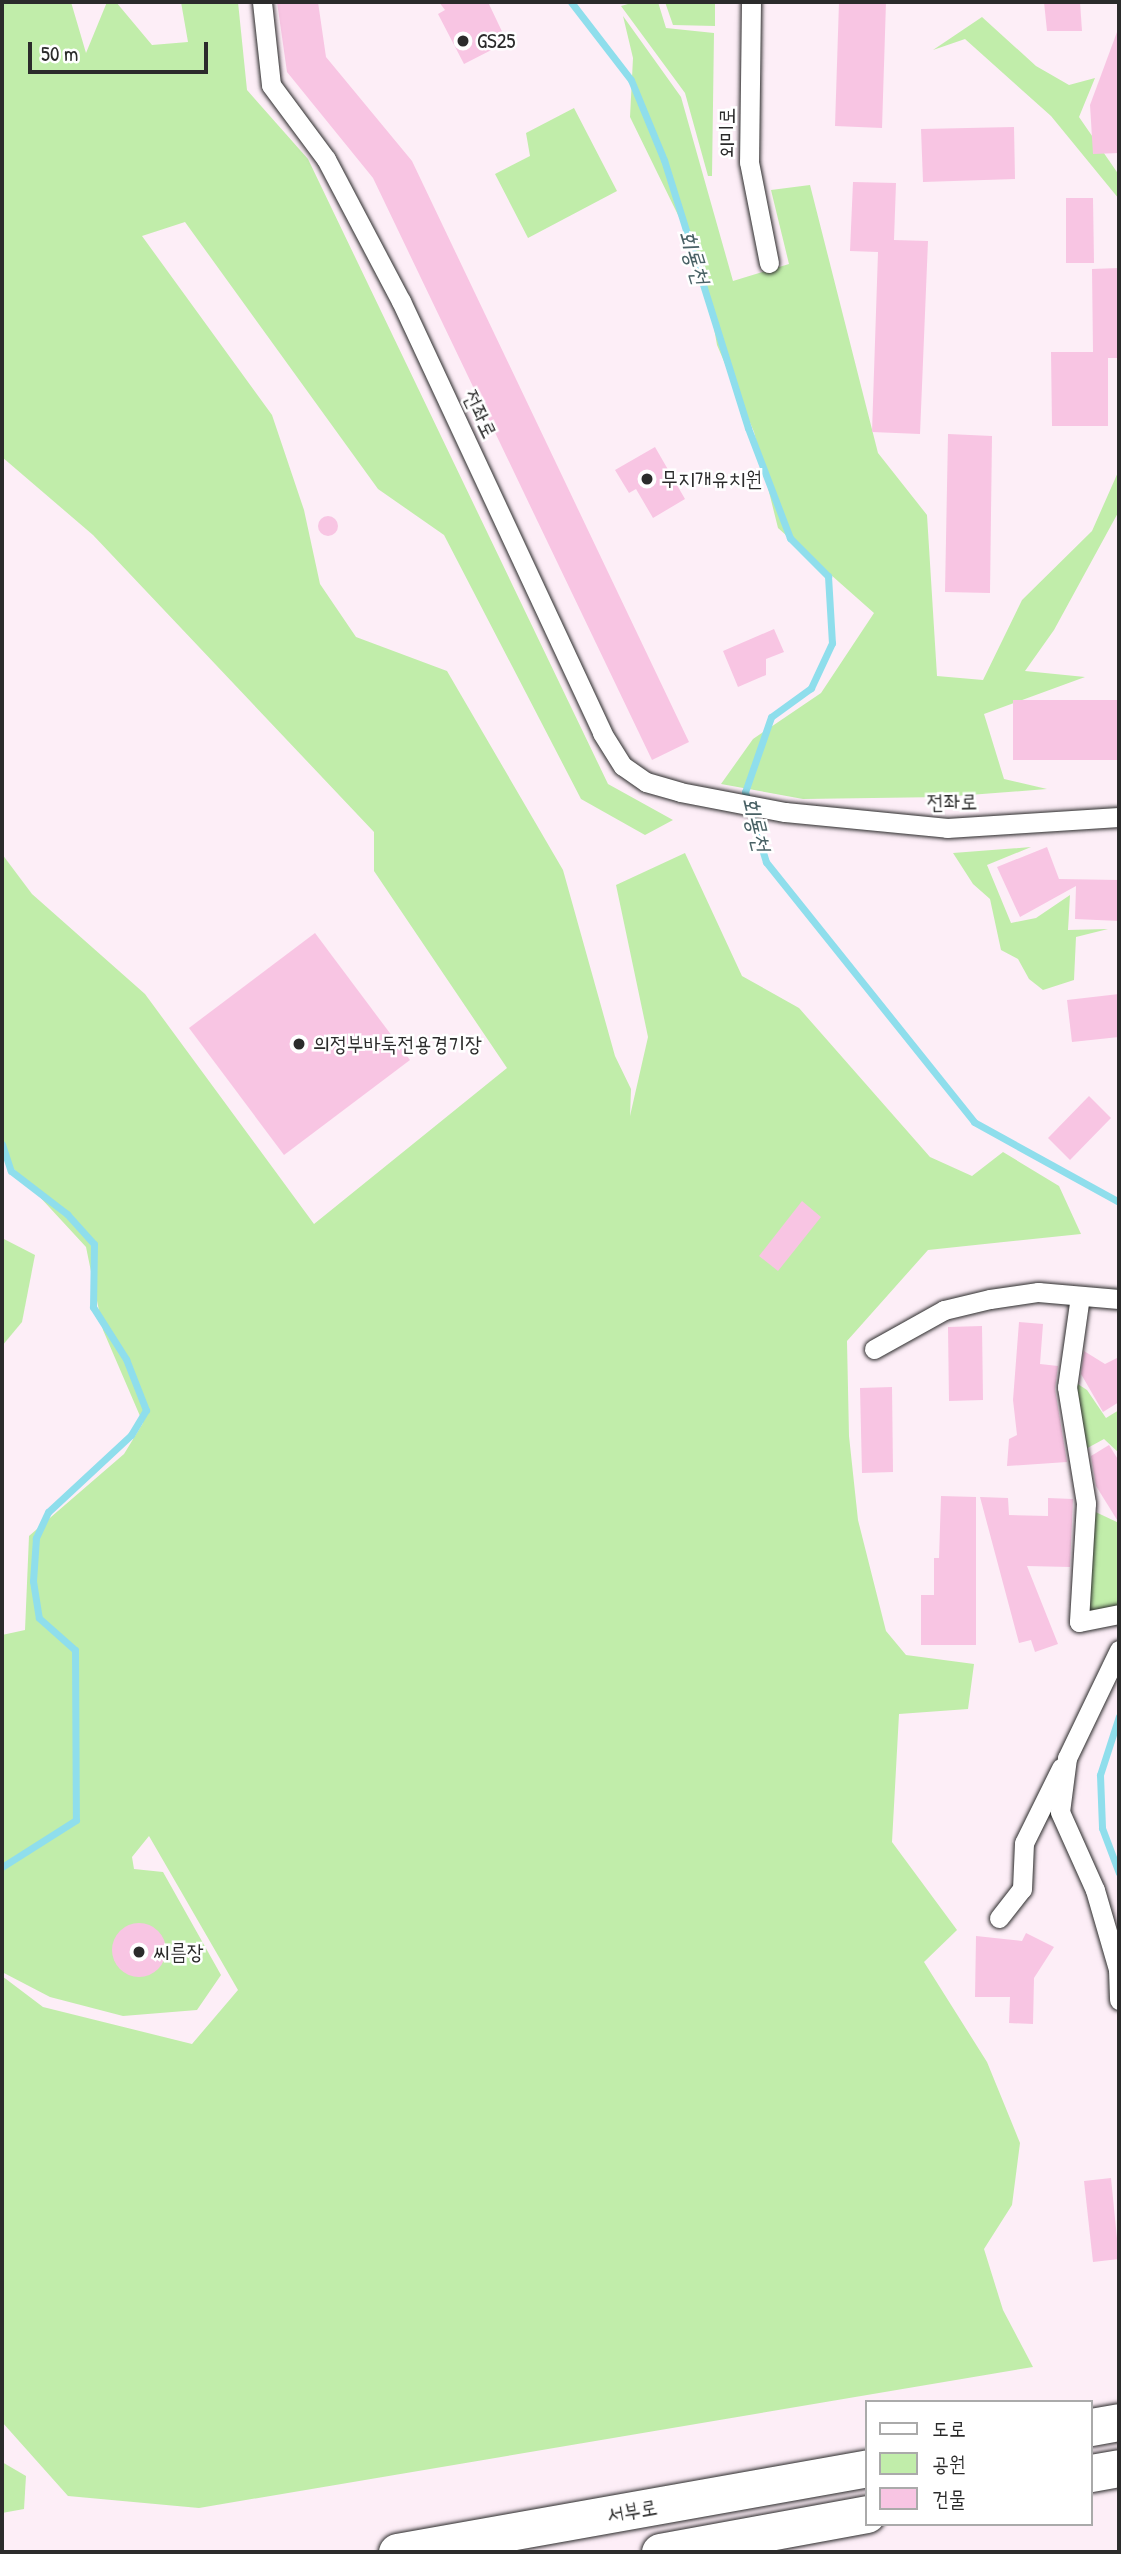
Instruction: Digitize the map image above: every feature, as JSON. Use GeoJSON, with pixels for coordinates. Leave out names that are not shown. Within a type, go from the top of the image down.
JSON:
{"type":"FeatureCollection","features":[{"type":"Feature","properties":{"kind":"highway"},"geometry":{"type":"LineString","coordinates":[[1093,2427],[1119,2422]]}},
{"type":"Feature","properties":{"kind":"highway","name":"서부로"},"geometry":{"type":"LineString","coordinates":[[397,2552],[866,2468]]}},
{"type":"Feature","properties":{"kind":"highway"},"geometry":{"type":"LineString","coordinates":[[1093,2473],[1119,2468]]}},
{"type":"Feature","properties":{"kind":"highway"},"geometry":{"type":"LineString","coordinates":[[660,2552],[866,2514]]}},
{"type":"Feature","properties":{"kind":"street","name":"전좌로"},"geometry":{"type":"LineString","coordinates":[[262,2],[271,85],[326,159],[401,301],[602,733],[623,766],[646,782],[709,798],[785,812],[947,828],[1119,817]]}},
{"type":"Feature","properties":{"kind":"street","name":"외미로"},"geometry":{"type":"LineString","coordinates":[[751,2],[749,162],[769,263]]}},
{"type":"Feature","properties":{"kind":"street"},"geometry":{"type":"LineString","coordinates":[[874,1349],[944,1310],[1038,1293],[1119,1299]]}},
{"type":"Feature","properties":{"kind":"street"},"geometry":{"type":"LineString","coordinates":[[1080,1296],[1067,1387],[1086,1503],[1079,1622],[1119,1614]]}},
{"type":"Feature","properties":{"kind":"street"},"geometry":{"type":"LineString","coordinates":[[999,1918],[1022,1889],[1024,1843],[1119,1650]]}},
{"type":"Feature","properties":{"kind":"street"},"geometry":{"type":"LineString","coordinates":[[1067,1758],[1060,1812],[1095,1890],[1118,1969],[1119,2000]]}},
{"type":"Feature","properties":{"kind":"green space"},"geometry":{"type":"Polygon","coordinates":[[[2,2],[71,2],[86,53],[107,2],[116,2],[152,45],[188,42],[181,2],[238,2],[247,90],[308,159],[608,784],[673,820],[645,835],[581,799],[444,535],[378,489],[185,222],[142,236],[272,415],[304,510],[320,584],[356,637],[447,671],[563,870],[615,1056],[631,1089],[630,1116],[648,1037],[616,885],[685,853],[742,976],[799,1008],[930,1157],[972,1176],[1003,1152],[1059,1186],[1081,1234],[928,1250],[847,1341],[849,1436],[858,1520],[886,1631],[906,1655],[974,1664],[968,1709],[899,1714],[892,1842],[957,1930],[924,1962],[987,2062],[1020,2143],[1012,2205],[984,2249],[1003,2310],[1033,2367],[199,2508],[68,2496],[2,2422],[2,1976],[43,2007],[192,2044],[238,1990],[149,1836],[132,1857],[134,1869],[163,1872],[221,1975],[197,2010],[123,2016],[50,1997],[2,1972],[2,1635],[25,1630],[29,1536],[124,1454],[143,1423],[103,1330],[86,1247],[2,1156],[2,854],[32,894],[145,994],[314,1224],[507,1068],[374,871],[374,832],[93,535],[2,457],[2,2]]]}},
{"type":"Feature","properties":{"kind":"green space"},"geometry":{"type":"Polygon","coordinates":[[[635,2],[658,2],[666,28],[714,33],[712,176],[708,176],[685,93],[621,6],[635,2]]]}},
{"type":"Feature","properties":{"kind":"green space"},"geometry":{"type":"Polygon","coordinates":[[[665,2],[715,2],[715,26],[673,25],[665,2]]]}},
{"type":"Feature","properties":{"kind":"green space"},"geometry":{"type":"Polygon","coordinates":[[[623,16],[681,97],[733,281],[789,264],[771,190],[810,185],[878,453],[927,515],[937,676],[983,680],[1022,600],[1092,531],[1119,470],[1119,511],[1054,630],[1025,671],[1085,677],[984,714],[1004,779],[1047,789],[943,797],[803,799],[721,784],[753,739],[821,693],[874,613],[778,528],[754,432],[717,345],[703,266],[630,117],[633,58],[623,16]]]}},
{"type":"Feature","properties":{"kind":"green space"},"geometry":{"type":"Polygon","coordinates":[[[982,17],[1036,66],[1069,85],[1095,78],[1079,117],[1119,175],[1119,199],[1051,116],[965,39],[933,50],[982,17]]]}},
{"type":"Feature","properties":{"kind":"green space"},"geometry":{"type":"Polygon","coordinates":[[[574,108],[617,191],[528,238],[495,174],[530,156],[526,133],[574,108]]]}},
{"type":"Feature","properties":{"kind":"green space"},"geometry":{"type":"Polygon","coordinates":[[[1031,847],[987,865],[1011,923],[1036,918],[1070,895],[1068,930],[1108,929],[1076,937],[1074,980],[1043,990],[1029,979],[1018,959],[1001,950],[990,899],[973,884],[953,853],[1031,847]]]}},
{"type":"Feature","properties":{"kind":"green space"},"geometry":{"type":"Polygon","coordinates":[[[2,1238],[35,1255],[22,1322],[2,1346],[2,1238]]]}},
{"type":"Feature","properties":{"kind":"green space"},"geometry":{"type":"Polygon","coordinates":[[[1070,1379],[1087,1390],[1106,1418],[1119,1410],[1119,1453],[1104,1439],[1082,1451],[1070,1379]]]}},
{"type":"Feature","properties":{"kind":"green space"},"geometry":{"type":"Polygon","coordinates":[[[1087,1508],[1119,1523],[1119,1609],[1085,1615],[1087,1508]]]}},
{"type":"Feature","properties":{"kind":"green space"},"geometry":{"type":"Polygon","coordinates":[[[2,2462],[26,2476],[24,2509],[2,2513],[2,2462]]]}},
{"type":"Feature","properties":{"kind":"building"},"geometry":{"type":"Polygon","coordinates":[[[277,2],[318,2],[326,57],[412,161],[689,742],[652,760],[373,178],[287,72],[277,2]]]}},
{"type":"Feature","properties":{"kind":"building"},"geometry":{"type":"Polygon","coordinates":[[[439,2],[488,2],[507,42],[464,64],[438,14],[445,10],[439,2]]]}},
{"type":"Feature","properties":{"kind":"building"},"geometry":{"type":"Polygon","coordinates":[[[839,2],[886,2],[882,128],[835,126],[839,2]]]}},
{"type":"Feature","properties":{"kind":"building"},"geometry":{"type":"Polygon","coordinates":[[[1044,2],[1080,2],[1082,31],[1047,31],[1044,2]]]}},
{"type":"Feature","properties":{"kind":"building"},"geometry":{"type":"Polygon","coordinates":[[[1117,32],[1119,153],[1093,154],[1090,105],[1117,32]]]}},
{"type":"Feature","properties":{"kind":"building"},"geometry":{"type":"Polygon","coordinates":[[[1014,127],[1015,179],[923,182],[921,129],[1014,127]]]}},
{"type":"Feature","properties":{"kind":"building"},"geometry":{"type":"Polygon","coordinates":[[[853,182],[896,183],[894,240],[928,241],[920,434],[872,432],[878,252],[850,251],[853,182]]]}},
{"type":"Feature","properties":{"kind":"building"},"geometry":{"type":"Polygon","coordinates":[[[1066,198],[1093,198],[1094,263],[1066,263],[1066,198]]]}},
{"type":"Feature","properties":{"kind":"building"},"geometry":{"type":"Polygon","coordinates":[[[1119,268],[1119,358],[1108,358],[1108,426],[1052,426],[1051,352],[1093,352],[1092,269],[1119,268]]]}},
{"type":"Feature","properties":{"kind":"building"},"geometry":{"type":"Polygon","coordinates":[[[948,434],[992,436],[990,593],[945,592],[948,434]]]}},
{"type":"Feature","properties":{"kind":"building","name":"무지개유치원"},"geometry":{"type":"Polygon","coordinates":[[[655,447],[685,499],[653,518],[636,489],[629,493],[615,470],[655,447]]]}},
{"type":"Feature","properties":{"kind":"building"},"geometry":{"type":"Polygon","coordinates":[[[328,516],[335,519],[338,526],[335,533],[328,536],[321,533],[318,526],[321,519],[328,516]]]}},
{"type":"Feature","properties":{"kind":"building"},"geometry":{"type":"Polygon","coordinates":[[[774,629],[784,652],[766,659],[766,675],[738,687],[723,651],[774,629]]]}},
{"type":"Feature","properties":{"kind":"building"},"geometry":{"type":"Polygon","coordinates":[[[1013,700],[1119,700],[1119,760],[1013,760],[1013,700]]]}},
{"type":"Feature","properties":{"kind":"building"},"geometry":{"type":"Polygon","coordinates":[[[1047,847],[1059,879],[1119,880],[1119,921],[1075,919],[1076,886],[1020,917],[997,867],[1047,847]]]}},
{"type":"Feature","properties":{"kind":"building","name":"의정부바둑전용경기장"},"geometry":{"type":"Polygon","coordinates":[[[315,933],[410,1060],[284,1155],[189,1028],[315,933]]]}},
{"type":"Feature","properties":{"kind":"building"},"geometry":{"type":"Polygon","coordinates":[[[1119,994],[1119,1037],[1072,1042],[1067,1000],[1119,994]]]}},
{"type":"Feature","properties":{"kind":"building"},"geometry":{"type":"Polygon","coordinates":[[[1089,1096],[1111,1118],[1070,1160],[1048,1138],[1089,1096]]]}},
{"type":"Feature","properties":{"kind":"building"},"geometry":{"type":"Polygon","coordinates":[[[802,1201],[821,1217],[778,1271],[759,1256],[802,1201]]]}},
{"type":"Feature","properties":{"kind":"building"},"geometry":{"type":"Polygon","coordinates":[[[1019,1322],[1043,1324],[1040,1364],[1058,1366],[1055,1389],[1067,1462],[1007,1466],[1009,1439],[1017,1435],[1013,1400],[1019,1322]]]}},
{"type":"Feature","properties":{"kind":"building"},"geometry":{"type":"Polygon","coordinates":[[[982,1326],[983,1400],[949,1401],[948,1327],[982,1326]]]}},
{"type":"Feature","properties":{"kind":"building"},"geometry":{"type":"Polygon","coordinates":[[[1084,1351],[1105,1364],[1119,1357],[1119,1402],[1103,1412],[1081,1374],[1084,1351]]]}},
{"type":"Feature","properties":{"kind":"building"},"geometry":{"type":"Polygon","coordinates":[[[892,1387],[893,1472],[862,1473],[860,1388],[892,1387]]]}},
{"type":"Feature","properties":{"kind":"building"},"geometry":{"type":"Polygon","coordinates":[[[1109,1445],[1119,1461],[1119,1523],[1096,1486],[1091,1456],[1109,1445]]]}},
{"type":"Feature","properties":{"kind":"building"},"geometry":{"type":"Polygon","coordinates":[[[941,1496],[976,1497],[976,1645],[921,1645],[921,1595],[934,1595],[934,1558],[939,1558],[941,1496]]]}},
{"type":"Feature","properties":{"kind":"building"},"geometry":{"type":"Polygon","coordinates":[[[980,1497],[1008,1498],[1009,1515],[1048,1516],[1048,1498],[1073,1499],[1070,1567],[1027,1566],[1058,1644],[1035,1652],[1031,1640],[1019,1643],[980,1497]]]}},
{"type":"Feature","properties":{"kind":"building","name":"씨름장"},"geometry":{"type":"Polygon","coordinates":[[[139,1923],[158,1931],[166,1950],[158,1969],[139,1977],[120,1969],[112,1950],[120,1931],[139,1923]]]}},
{"type":"Feature","properties":{"kind":"building"},"geometry":{"type":"Polygon","coordinates":[[[1026,1933],[1054,1947],[1034,1978],[1033,2024],[1009,2023],[1010,1997],[975,1997],[976,1936],[1022,1941],[1026,1933]]]}},
{"type":"Feature","properties":{"kind":"building"},"geometry":{"type":"Polygon","coordinates":[[[1111,2178],[1119,2259],[1093,2262],[1084,2181],[1111,2178]]]}},
{"type":"Feature","properties":{"kind":"waterway","name":"회룡천"},"geometry":{"type":"LineString","coordinates":[[571,2],[631,80],[664,160],[748,428],[790,538],[828,576],[832,643],[811,688],[771,717],[745,792],[766,862],[974,1122],[1119,1202]]}},
{"type":"Feature","properties":{"kind":"waterway"},"geometry":{"type":"LineString","coordinates":[[2,1144],[11,1171],[67,1214],[94,1244],[93,1307],[126,1359],[146,1410],[131,1435],[48,1512],[36,1538],[33,1581],[39,1618],[75,1650],[76,1820],[2,1867]]}},
{"type":"Feature","properties":{"kind":"waterway","name":"회룡천"},"geometry":{"type":"LineString","coordinates":[[1119,1716],[1100,1775],[1102,1828],[1119,1873]]}},
{"type":"Feature","properties":{"kind":"place","name":"GS25"},"geometry":{"type":"Point","coordinates":[463,41]}},
{"type":"Feature","properties":{"kind":"place","name":"무지개유치원"},"geometry":{"type":"Point","coordinates":[647,479]}},
{"type":"Feature","properties":{"kind":"place","name":"의정부바둑전용경기장"},"geometry":{"type":"Point","coordinates":[299,1044]}},
{"type":"Feature","properties":{"kind":"place","name":"씨름장"},"geometry":{"type":"Point","coordinates":[139,1952]}}]}
